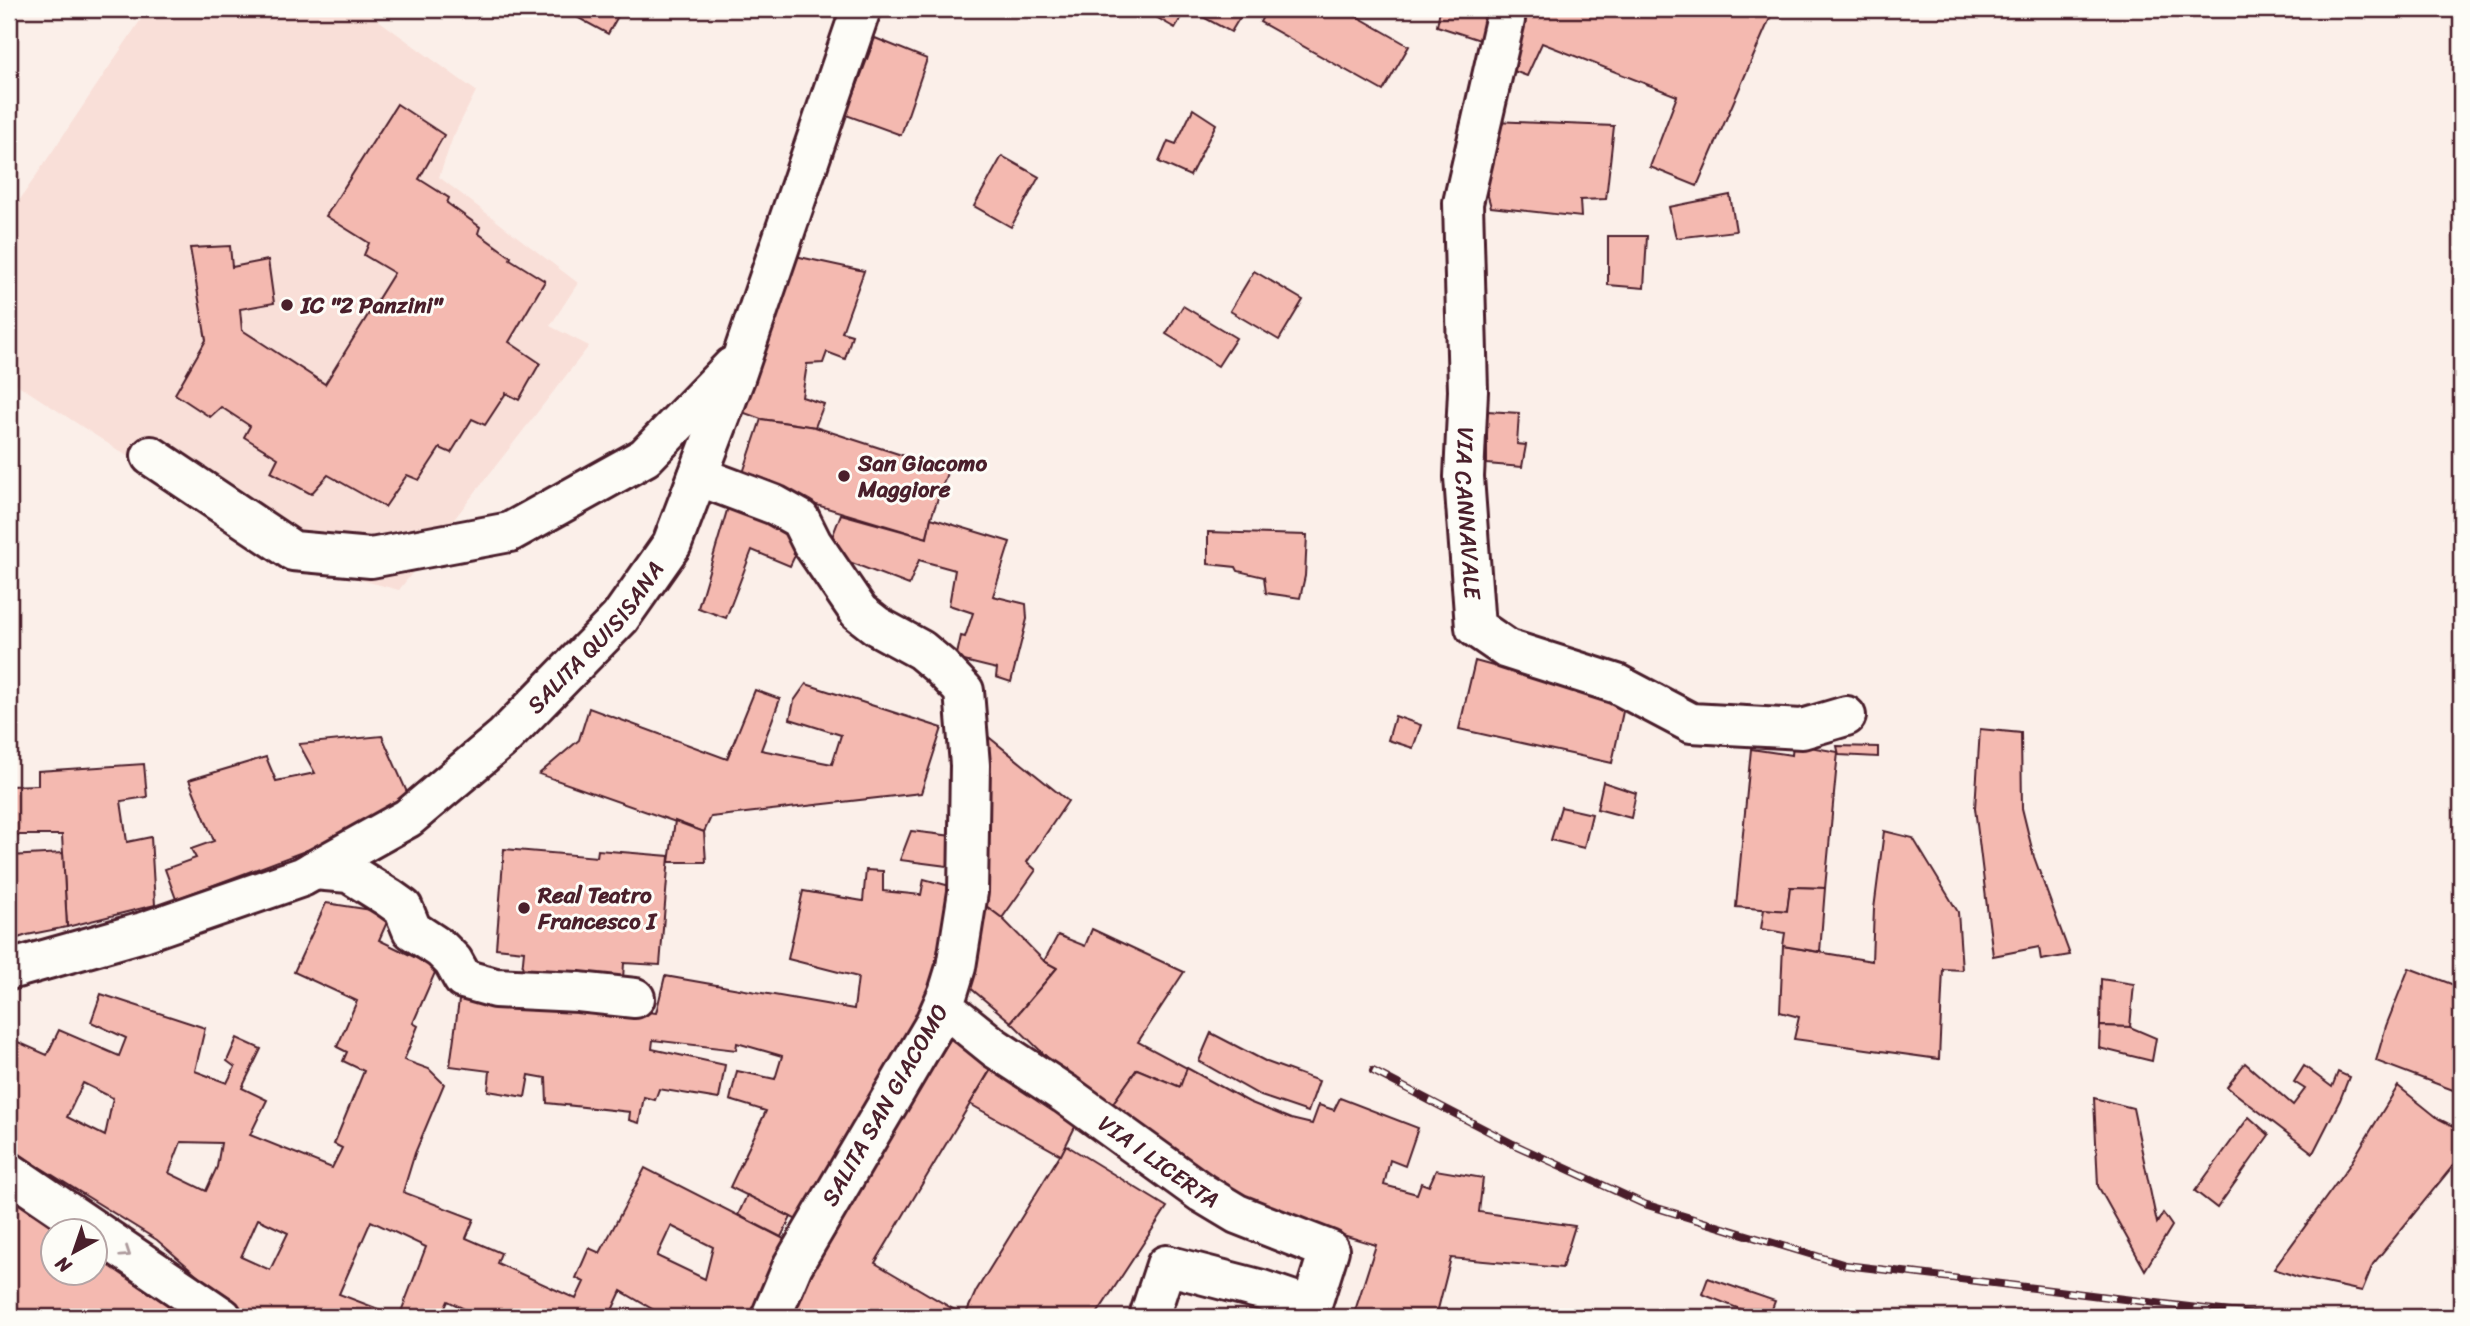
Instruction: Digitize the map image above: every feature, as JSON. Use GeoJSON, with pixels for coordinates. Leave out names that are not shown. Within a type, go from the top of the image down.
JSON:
{"type":"FeatureCollection","features":[{"type":"Feature","properties":{"kind":"street","name":"SALITA QUISISANA"},"geometry":{"type":"LineString","coordinates":[[9,970],[143,932],[302,877],[332,871],[408,818],[504,737],[620,618],[672,544],[743,355],[861,9]]}},
{"type":"Feature","properties":{"kind":"street","name":"VIA CANNAVALE"},"geometry":{"type":"LineString","coordinates":[[1505,9],[1506,20],[1462,203],[1468,391],[1464,477],[1475,627],[1507,649],[1617,684],[1690,723],[1802,729],[1846,716]]}},
{"type":"Feature","properties":{"kind":"street"},"geometry":{"type":"LineString","coordinates":[[151,456],[293,551],[370,558],[510,532],[645,457],[743,355]]}},
{"type":"Feature","properties":{"kind":"street","name":"SALITA SAN GIACOMO"},"geometry":{"type":"LineString","coordinates":[[698,476],[775,505],[800,519],[812,543],[859,611],[877,626],[921,650],[964,691],[970,765],[968,892],[956,967],[933,1027],[793,1265],[771,1317]]}},
{"type":"Feature","properties":{"kind":"street"},"geometry":{"type":"LineString","coordinates":[[332,871],[403,908],[412,930],[441,949],[453,961],[463,979],[495,988],[635,998]]}},
{"type":"Feature","properties":{"kind":"street","name":"VIA I LICERTA"},"geometry":{"type":"LineString","coordinates":[[945,1000],[995,1048],[1065,1094],[1202,1193],[1237,1214],[1329,1250],[1310,1312]]}},
{"type":"Feature","properties":{"kind":"street"},"geometry":{"type":"LineString","coordinates":[[9,1172],[222,1317]]}},
{"type":"Feature","properties":{"kind":"street"},"geometry":{"type":"LineString","coordinates":[[1149,1317],[1166,1265],[1262,1290],[1310,1312]]}},
{"type":"Feature","properties":{"kind":"shaded area","name":"IC \"2 Panzini\""},"geometry":{"type":"Polygon","coordinates":[[[148,9],[363,9],[476,91],[453,137],[439,177],[578,283],[550,326],[589,346],[399,590],[288,561],[9,379],[9,216],[148,9]]]}},
{"type":"Feature","properties":{"kind":"building"},"geometry":{"type":"Polygon","coordinates":[[[562,9],[622,9],[608,34],[562,9]]]}},
{"type":"Feature","properties":{"kind":"building"},"geometry":{"type":"Polygon","coordinates":[[[1142,9],[1186,9],[1175,28],[1142,9]]]}},
{"type":"Feature","properties":{"kind":"building"},"geometry":{"type":"Polygon","coordinates":[[[1188,9],[1237,9],[1243,12],[1231,32],[1188,9]]]}},
{"type":"Feature","properties":{"kind":"building"},"geometry":{"type":"Polygon","coordinates":[[[1267,9],[1344,9],[1409,46],[1383,91],[1260,22],[1267,9]]]}},
{"type":"Feature","properties":{"kind":"building"},"geometry":{"type":"Polygon","coordinates":[[[1440,9],[1495,9],[1492,44],[1437,26],[1440,9]]]}},
{"type":"Feature","properties":{"kind":"building"},"geometry":{"type":"Polygon","coordinates":[[[1516,9],[1774,9],[1697,186],[1650,167],[1677,96],[1542,43],[1527,76],[1506,68],[1516,9]]]}},
{"type":"Feature","properties":{"kind":"building"},"geometry":{"type":"Polygon","coordinates":[[[875,38],[927,59],[901,135],[846,115],[875,38]]]}},
{"type":"Feature","properties":{"kind":"building"},"geometry":{"type":"Polygon","coordinates":[[[397,104],[444,135],[419,179],[449,198],[447,203],[480,227],[478,233],[511,257],[510,259],[545,281],[509,342],[540,363],[519,400],[506,393],[485,425],[472,419],[451,453],[440,448],[419,480],[407,475],[385,507],[328,475],[311,494],[271,472],[278,458],[244,437],[250,426],[221,407],[210,417],[175,394],[206,340],[190,248],[230,246],[232,267],[268,260],[274,303],[240,309],[242,330],[325,384],[394,273],[364,255],[369,243],[326,216],[397,104]]]}},
{"type":"Feature","properties":{"kind":"building"},"geometry":{"type":"Polygon","coordinates":[[[1193,109],[1216,124],[1190,176],[1159,162],[1168,141],[1176,144],[1193,109]]]}},
{"type":"Feature","properties":{"kind":"building"},"geometry":{"type":"Polygon","coordinates":[[[1494,121],[1614,126],[1606,199],[1580,200],[1581,217],[1491,207],[1486,189],[1494,121]]]}},
{"type":"Feature","properties":{"kind":"building"},"geometry":{"type":"Polygon","coordinates":[[[1002,156],[1039,177],[1011,227],[974,206],[1002,156]]]}},
{"type":"Feature","properties":{"kind":"building"},"geometry":{"type":"Polygon","coordinates":[[[1730,195],[1736,231],[1676,238],[1669,207],[1730,195]]]}},
{"type":"Feature","properties":{"kind":"building"},"geometry":{"type":"Polygon","coordinates":[[[1608,236],[1647,236],[1644,288],[1608,285],[1608,236]]]}},
{"type":"Feature","properties":{"kind":"building"},"geometry":{"type":"Polygon","coordinates":[[[795,256],[864,271],[842,332],[852,335],[845,359],[827,352],[823,363],[807,364],[802,397],[824,404],[815,427],[761,419],[742,412],[795,256]]]}},
{"type":"Feature","properties":{"kind":"building"},"geometry":{"type":"Polygon","coordinates":[[[1254,271],[1303,300],[1279,340],[1230,311],[1254,271]]]}},
{"type":"Feature","properties":{"kind":"building"},"geometry":{"type":"Polygon","coordinates":[[[1183,306],[1236,338],[1218,366],[1166,334],[1183,306]]]}},
{"type":"Feature","properties":{"kind":"building"},"geometry":{"type":"Polygon","coordinates":[[[1487,411],[1519,413],[1517,444],[1526,445],[1522,467],[1487,464],[1487,411]]]}},
{"type":"Feature","properties":{"kind":"building","name":"San Giacomo Maggiore"},"geometry":{"type":"Polygon","coordinates":[[[761,419],[815,427],[948,470],[927,538],[740,482],[761,419]]]}},
{"type":"Feature","properties":{"kind":"building"},"geometry":{"type":"Polygon","coordinates":[[[731,497],[802,541],[790,566],[752,550],[726,618],[698,608],[731,497]]]}},
{"type":"Feature","properties":{"kind":"building"},"geometry":{"type":"Polygon","coordinates":[[[841,514],[927,538],[931,518],[1010,542],[993,596],[1026,604],[1027,619],[1011,682],[996,677],[997,669],[956,659],[961,636],[965,637],[973,613],[949,605],[955,570],[919,560],[909,585],[826,553],[841,514]]]}},
{"type":"Feature","properties":{"kind":"building"},"geometry":{"type":"Polygon","coordinates":[[[1208,532],[1307,535],[1305,576],[1300,598],[1266,593],[1264,577],[1238,571],[1236,567],[1208,564],[1208,532]]]}},
{"type":"Feature","properties":{"kind":"building"},"geometry":{"type":"Polygon","coordinates":[[[1475,661],[1625,702],[1612,763],[1459,729],[1475,661]]]}},
{"type":"Feature","properties":{"kind":"building"},"geometry":{"type":"Polygon","coordinates":[[[806,684],[942,728],[921,793],[711,817],[704,832],[539,774],[579,740],[589,708],[727,759],[755,690],[780,699],[761,750],[832,764],[841,735],[790,719],[794,701],[806,684]]]}},
{"type":"Feature","properties":{"kind":"building"},"geometry":{"type":"Polygon","coordinates":[[[1395,716],[1421,725],[1413,748],[1388,740],[1395,716]]]}},
{"type":"Feature","properties":{"kind":"building"},"geometry":{"type":"Polygon","coordinates":[[[1980,729],[2021,733],[2022,808],[2034,857],[2070,955],[2041,960],[2039,947],[1993,956],[1975,808],[1980,729]]]}},
{"type":"Feature","properties":{"kind":"building"},"geometry":{"type":"Polygon","coordinates":[[[980,730],[1068,801],[1027,862],[1036,870],[1002,918],[974,897],[980,730]]]}},
{"type":"Feature","properties":{"kind":"building"},"geometry":{"type":"Polygon","coordinates":[[[382,736],[410,799],[340,838],[176,899],[165,869],[196,858],[191,849],[214,841],[189,780],[266,757],[276,781],[315,773],[299,744],[382,736]]]}},
{"type":"Feature","properties":{"kind":"building"},"geometry":{"type":"Polygon","coordinates":[[[1793,744],[1838,752],[1825,888],[1790,887],[1787,911],[1736,907],[1751,749],[1792,755],[1793,744]]]}},
{"type":"Feature","properties":{"kind":"building"},"geometry":{"type":"Polygon","coordinates":[[[1837,746],[1878,747],[1878,757],[1839,755],[1837,746]]]}},
{"type":"Feature","properties":{"kind":"building"},"geometry":{"type":"Polygon","coordinates":[[[144,764],[147,797],[121,801],[127,842],[151,837],[155,905],[67,927],[62,835],[9,835],[9,786],[38,785],[38,771],[144,764]]]}},
{"type":"Feature","properties":{"kind":"building"},"geometry":{"type":"Polygon","coordinates":[[[1603,782],[1636,793],[1631,818],[1597,809],[1603,782]]]}},
{"type":"Feature","properties":{"kind":"building"},"geometry":{"type":"Polygon","coordinates":[[[1561,807],[1592,814],[1584,848],[1551,840],[1561,807]]]}},
{"type":"Feature","properties":{"kind":"building"},"geometry":{"type":"Polygon","coordinates":[[[675,821],[704,832],[706,862],[669,862],[675,821]]]}},
{"type":"Feature","properties":{"kind":"building"},"geometry":{"type":"Polygon","coordinates":[[[911,831],[952,836],[955,867],[900,860],[911,831]]]}},
{"type":"Feature","properties":{"kind":"building"},"geometry":{"type":"Polygon","coordinates":[[[1884,831],[1913,838],[1958,912],[1962,970],[1943,969],[1939,1059],[1794,1039],[1799,1017],[1780,1012],[1783,946],[1872,961],[1874,909],[1884,831]]]}},
{"type":"Feature","properties":{"kind":"building"},"geometry":{"type":"Polygon","coordinates":[[[504,849],[597,857],[598,850],[669,856],[660,965],[624,963],[623,979],[522,971],[524,951],[496,948],[504,849]]]}},
{"type":"Feature","properties":{"kind":"building"},"geometry":{"type":"Polygon","coordinates":[[[63,853],[67,927],[9,941],[9,856],[63,853]]]}},
{"type":"Feature","properties":{"kind":"building"},"geometry":{"type":"Polygon","coordinates":[[[866,870],[883,871],[883,891],[921,895],[924,879],[961,889],[942,990],[803,1223],[730,1187],[766,1111],[730,1100],[737,1071],[775,1079],[782,1056],[737,1043],[736,1050],[653,1040],[652,1049],[725,1065],[719,1099],[659,1089],[655,1100],[644,1097],[639,1123],[629,1120],[630,1112],[547,1103],[546,1078],[529,1075],[525,1097],[488,1091],[490,1071],[450,1066],[460,993],[656,1013],[665,976],[854,1009],[858,977],[788,959],[803,891],[863,901],[866,870]]]}},
{"type":"Feature","properties":{"kind":"building"},"geometry":{"type":"Polygon","coordinates":[[[1790,887],[1825,888],[1820,952],[1783,946],[1785,933],[1761,929],[1764,909],[1787,911],[1790,887]]]}},
{"type":"Feature","properties":{"kind":"building"},"geometry":{"type":"Polygon","coordinates":[[[974,897],[1002,918],[1044,961],[1057,968],[1011,1022],[962,981],[974,897]]]}},
{"type":"Feature","properties":{"kind":"building"},"geometry":{"type":"Polygon","coordinates":[[[326,903],[391,913],[379,940],[437,968],[413,1023],[418,1026],[404,1060],[429,1069],[444,1084],[415,1153],[403,1192],[474,1219],[466,1238],[501,1253],[497,1263],[576,1299],[584,1282],[576,1278],[589,1248],[600,1253],[645,1168],[788,1241],[755,1317],[666,1317],[621,1291],[609,1317],[476,1317],[477,1315],[448,1301],[441,1317],[399,1317],[253,1317],[224,1298],[157,1240],[9,1148],[9,1038],[47,1055],[59,1030],[119,1056],[126,1038],[91,1022],[101,994],[205,1028],[195,1071],[227,1083],[235,1067],[227,1061],[237,1038],[261,1049],[242,1088],[267,1100],[250,1135],[332,1168],[342,1148],[334,1144],[364,1071],[343,1061],[347,1052],[337,1047],[357,1001],[294,972],[326,903]],[[83,1083],[67,1117],[105,1136],[113,1098],[83,1083]],[[181,1142],[169,1173],[206,1191],[217,1167],[221,1143],[181,1142]],[[258,1219],[241,1257],[270,1270],[288,1233],[258,1219]],[[371,1221],[339,1294],[399,1317],[426,1247],[371,1221]],[[671,1226],[657,1256],[705,1279],[713,1247],[671,1226]]]}},
{"type":"Feature","properties":{"kind":"building"},"geometry":{"type":"Polygon","coordinates":[[[1092,929],[1184,972],[1138,1042],[1187,1068],[1180,1087],[1137,1069],[1111,1106],[1058,1068],[1011,1022],[1057,968],[1044,961],[1058,935],[1085,946],[1092,929]]]}},
{"type":"Feature","properties":{"kind":"building"},"geometry":{"type":"Polygon","coordinates":[[[2409,968],[2454,985],[2461,971],[2461,1093],[2376,1061],[2386,1026],[2409,968]]]}},
{"type":"Feature","properties":{"kind":"building"},"geometry":{"type":"Polygon","coordinates":[[[2101,979],[2134,984],[2130,1027],[2100,1026],[2101,979]]]}},
{"type":"Feature","properties":{"kind":"building"},"geometry":{"type":"Polygon","coordinates":[[[2100,1026],[2130,1027],[2156,1038],[2152,1061],[2099,1048],[2100,1026]]]}},
{"type":"Feature","properties":{"kind":"building"},"geometry":{"type":"Polygon","coordinates":[[[1211,1033],[1267,1062],[1319,1081],[1308,1112],[1261,1096],[1199,1061],[1211,1033]]]}},
{"type":"Feature","properties":{"kind":"building"},"geometry":{"type":"Polygon","coordinates":[[[953,1035],[992,1067],[875,1263],[965,1316],[976,1291],[1066,1145],[1167,1207],[1095,1317],[787,1317],[816,1256],[953,1035]]]}},
{"type":"Feature","properties":{"kind":"building"},"geometry":{"type":"Polygon","coordinates":[[[995,1063],[1082,1113],[1061,1155],[970,1104],[995,1063]]]}},
{"type":"Feature","properties":{"kind":"building"},"geometry":{"type":"Polygon","coordinates":[[[2245,1063],[2293,1105],[2305,1089],[2294,1082],[2304,1066],[2332,1087],[2338,1072],[2349,1077],[2313,1153],[2227,1087],[2245,1063]]]}},
{"type":"Feature","properties":{"kind":"building"},"geometry":{"type":"Polygon","coordinates":[[[1187,1068],[1249,1102],[1291,1119],[1312,1124],[1319,1105],[1334,1110],[1340,1098],[1418,1128],[1405,1166],[1390,1160],[1384,1185],[1417,1194],[1421,1183],[1429,1186],[1436,1170],[1483,1178],[1479,1212],[1575,1226],[1562,1268],[1451,1258],[1436,1317],[1353,1317],[1376,1245],[1250,1207],[1111,1106],[1137,1069],[1180,1087],[1187,1068]]]}},
{"type":"Feature","properties":{"kind":"building"},"geometry":{"type":"Polygon","coordinates":[[[2398,1086],[2439,1119],[2461,1130],[2461,1156],[2373,1264],[2362,1291],[2274,1269],[2349,1166],[2398,1086]]]}},
{"type":"Feature","properties":{"kind":"building"},"geometry":{"type":"Polygon","coordinates":[[[2094,1098],[2133,1108],[2157,1223],[2163,1213],[2172,1226],[2145,1270],[2098,1186],[2094,1098]]]}},
{"type":"Feature","properties":{"kind":"building"},"geometry":{"type":"Polygon","coordinates":[[[2249,1117],[2269,1135],[2217,1208],[2195,1191],[2249,1117]]]}},
{"type":"Feature","properties":{"kind":"building"},"geometry":{"type":"Polygon","coordinates":[[[9,1186],[54,1218],[38,1218],[38,1288],[108,1288],[108,1256],[198,1317],[9,1317],[9,1186]]]}},
{"type":"Feature","properties":{"kind":"building"},"geometry":{"type":"Polygon","coordinates":[[[747,1195],[791,1217],[781,1237],[738,1215],[747,1195]]]}},
{"type":"Feature","properties":{"kind":"building"},"geometry":{"type":"Polygon","coordinates":[[[1708,1278],[1775,1301],[1769,1317],[1737,1317],[1740,1309],[1702,1294],[1708,1278]]]}},
{"type":"Feature","properties":{"kind":"railway"},"geometry":{"type":"LineString","coordinates":[[1373,1071],[1513,1144],[1644,1204],[1846,1265],[2288,1317]]}},
{"type":"Feature","properties":{"kind":"place","name":"IC \"2 Panzini\""},"geometry":{"type":"Point","coordinates":[287,305]}},
{"type":"Feature","properties":{"kind":"place","name":"San Giacomo Maggiore"},"geometry":{"type":"Point","coordinates":[844,476]}},
{"type":"Feature","properties":{"kind":"place","name":"Real Teatro Francesco I"},"geometry":{"type":"Point","coordinates":[524,908]}}]}
